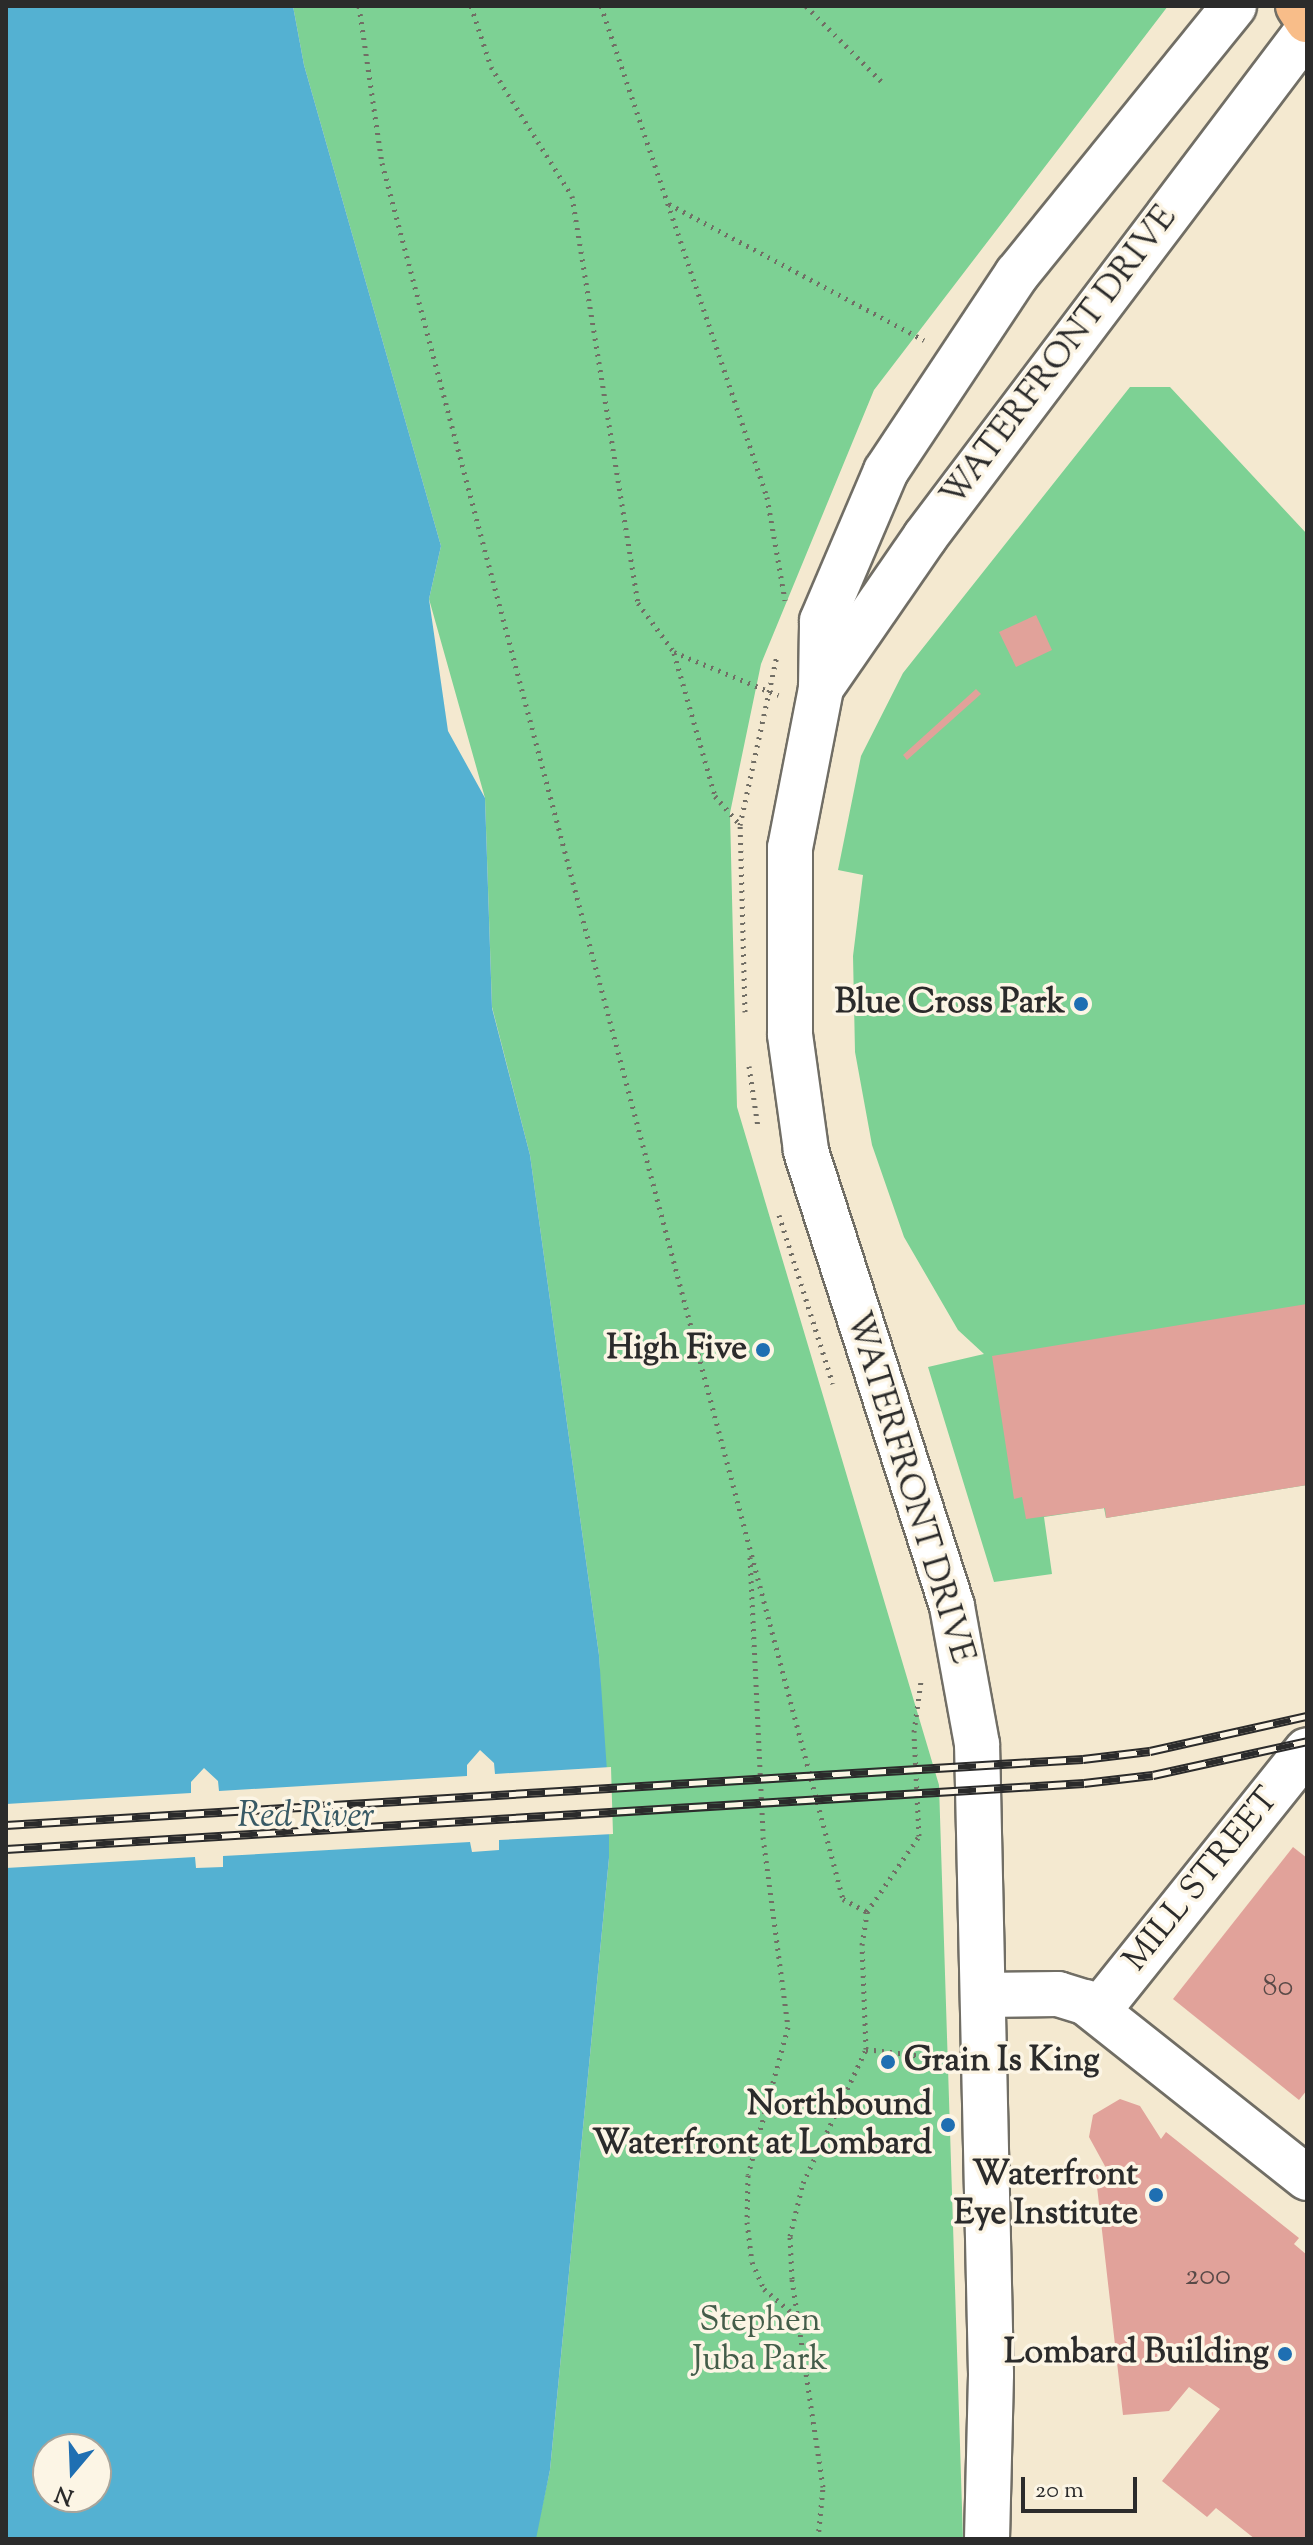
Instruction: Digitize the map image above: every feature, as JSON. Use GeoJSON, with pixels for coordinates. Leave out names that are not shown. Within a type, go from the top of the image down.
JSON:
{"type":"FeatureCollection","features":[{"type":"Feature","properties":{"kind":"main road"},"geometry":{"type":"LineString","coordinates":[[1298,6],[1307,20]]}},
{"type":"Feature","properties":{"kind":"street","name":"WATERFRONT DRIVE"},"geometry":{"type":"LineString","coordinates":[[987,2539],[991,2452],[982,1831],[967,1673],[952,1606],[816,1190],[798,1110],[787,890],[797,795],[821,688],[819,632],[860,523],[910,429],[1017,274],[1234,6]]}},
{"type":"Feature","properties":{"kind":"street","name":"WATERFRONT DRIVE"},"geometry":{"type":"LineString","coordinates":[[821,688],[925,537],[1307,31]]}},
{"type":"Feature","properties":{"kind":"street","name":"MILL STREET"},"geometry":{"type":"LineString","coordinates":[[1098,2011],[1307,1750]]}},
{"type":"Feature","properties":{"kind":"street"},"geometry":{"type":"LineString","coordinates":[[983,1995],[1058,1994],[1098,2011],[1307,2178]]}},
{"type":"Feature","properties":{"kind":"path"},"geometry":{"type":"LineString","coordinates":[[359,6],[382,163],[843,1899],[867,1912]]}},
{"type":"Feature","properties":{"kind":"path"},"geometry":{"type":"LineString","coordinates":[[471,6],[491,67],[572,196],[638,603],[674,652],[715,796],[740,825]]}},
{"type":"Feature","properties":{"kind":"path"},"geometry":{"type":"LineString","coordinates":[[601,6],[767,497],[787,615]]}},
{"type":"Feature","properties":{"kind":"path"},"geometry":{"type":"LineString","coordinates":[[806,6],[884,84]]}},
{"type":"Feature","properties":{"kind":"path"},"geometry":{"type":"LineString","coordinates":[[668,204],[924,340]]}},
{"type":"Feature","properties":{"kind":"path"},"geometry":{"type":"LineString","coordinates":[[674,652],[768,691],[740,825],[745,1016]]}},
{"type":"Feature","properties":{"kind":"path"},"geometry":{"type":"LineString","coordinates":[[749,1060],[759,1133]]}},
{"type":"Feature","properties":{"kind":"path"},"geometry":{"type":"LineString","coordinates":[[778,1207],[834,1387]]}},
{"type":"Feature","properties":{"kind":"path"},"geometry":{"type":"LineString","coordinates":[[750,1546],[763,1837],[788,2027],[748,2175],[747,2222],[752,2262],[764,2289],[798,2318]]}},
{"type":"Feature","properties":{"kind":"path"},"geometry":{"type":"LineString","coordinates":[[818,2539],[823,2487],[790,2257],[792,2220],[818,2149],[866,2049],[862,1945],[867,1912],[919,1836],[914,1732],[922,1674]]}},
{"type":"Feature","properties":{"kind":"path"},"geometry":{"type":"LineString","coordinates":[[866,2049],[931,2057]]}},
{"type":"Feature","properties":{"kind":"green space","name":"Stephen Juba Park"},"geometry":{"type":"Polygon","coordinates":[[[293,6],[1168,6],[874,390],[761,664],[730,813],[737,1107],[939,1785],[963,2539],[535,2539],[550,2470],[609,1858],[599,1655],[530,1155],[492,1007],[485,798],[429,599],[441,546],[304,65],[293,6]]]}},
{"type":"Feature","properties":{"kind":"green space","name":"Blue Cross Park"},"geometry":{"type":"Polygon","coordinates":[[[1130,387],[1170,387],[1307,534],[1307,1485],[1106,1518],[1104,1508],[1044,1517],[1052,1574],[994,1582],[928,1367],[984,1354],[958,1330],[904,1237],[872,1145],[855,1052],[853,956],[863,875],[838,870],[861,756],[903,673],[1130,387]]]}},
{"type":"Feature","properties":{"kind":"water","name":"Red River"},"geometry":{"type":"Polygon","coordinates":[[[6,6],[293,6],[304,65],[441,546],[429,599],[448,731],[485,798],[492,1008],[530,1155],[599,1655],[609,1800],[609,1858],[550,2470],[536,2539],[6,2539],[6,6]]]}},
{"type":"Feature","properties":{"kind":"pier"},"geometry":{"type":"Polygon","coordinates":[[[480,1750],[494,1763],[495,1774],[611,1767],[613,1834],[499,1840],[499,1850],[472,1852],[470,1842],[223,1856],[223,1867],[196,1868],[195,1857],[6,1868],[6,1804],[191,1793],[191,1782],[204,1768],[218,1781],[219,1791],[467,1776],[467,1765],[480,1750]]]}},
{"type":"Feature","properties":{"kind":"building"},"geometry":{"type":"Polygon","coordinates":[[[1036,615],[1052,650],[1016,667],[999,632],[1036,615]]]}},
{"type":"Feature","properties":{"kind":"building"},"geometry":{"type":"Polygon","coordinates":[[[976,689],[981,694],[907,760],[903,755],[976,689]]]}},
{"type":"Feature","properties":{"kind":"building"},"geometry":{"type":"Polygon","coordinates":[[[1307,1304],[1307,1485],[1106,1518],[1105,1508],[1026,1519],[1022,1497],[1014,1499],[992,1356],[1307,1304]]]}},
{"type":"Feature","properties":{"kind":"building"},"geometry":{"type":"Polygon","coordinates":[[[1293,1847],[1307,1858],[1307,2090],[1299,2100],[1173,1999],[1293,1847]]]}},
{"type":"Feature","properties":{"kind":"building"},"geometry":{"type":"Polygon","coordinates":[[[1120,2099],[1140,2106],[1161,2139],[1166,2132],[1299,2238],[1294,2244],[1307,2255],[1307,2539],[1255,2539],[1216,2508],[1207,2517],[1162,2481],[1220,2409],[1189,2387],[1169,2411],[1123,2415],[1095,2169],[1106,2168],[1089,2137],[1093,2115],[1120,2099]]]}},
{"type":"Feature","properties":{"kind":"railway"},"geometry":{"type":"LineString","coordinates":[[6,1825],[1083,1759],[1150,1751],[1307,1716]]}},
{"type":"Feature","properties":{"kind":"railway"},"geometry":{"type":"LineString","coordinates":[[6,1849],[1084,1783],[1153,1775],[1307,1741]]}},
{"type":"Feature","properties":{"kind":"place","name":"Blue Cross Park"},"geometry":{"type":"Point","coordinates":[1081,1004]}},
{"type":"Feature","properties":{"kind":"place","name":"High Five"},"geometry":{"type":"Point","coordinates":[763,1350]}},
{"type":"Feature","properties":{"kind":"place","name":"Grain Is King"},"geometry":{"type":"Point","coordinates":[888,2062]}},
{"type":"Feature","properties":{"kind":"place","name":"Northbound Waterfront at Lombard"},"geometry":{"type":"Point","coordinates":[948,2125]}},
{"type":"Feature","properties":{"kind":"place","name":"Waterfront Eye Institute"},"geometry":{"type":"Point","coordinates":[1156,2195]}},
{"type":"Feature","properties":{"kind":"place","name":"Lombard Building"},"geometry":{"type":"Point","coordinates":[1285,2354]}}]}
